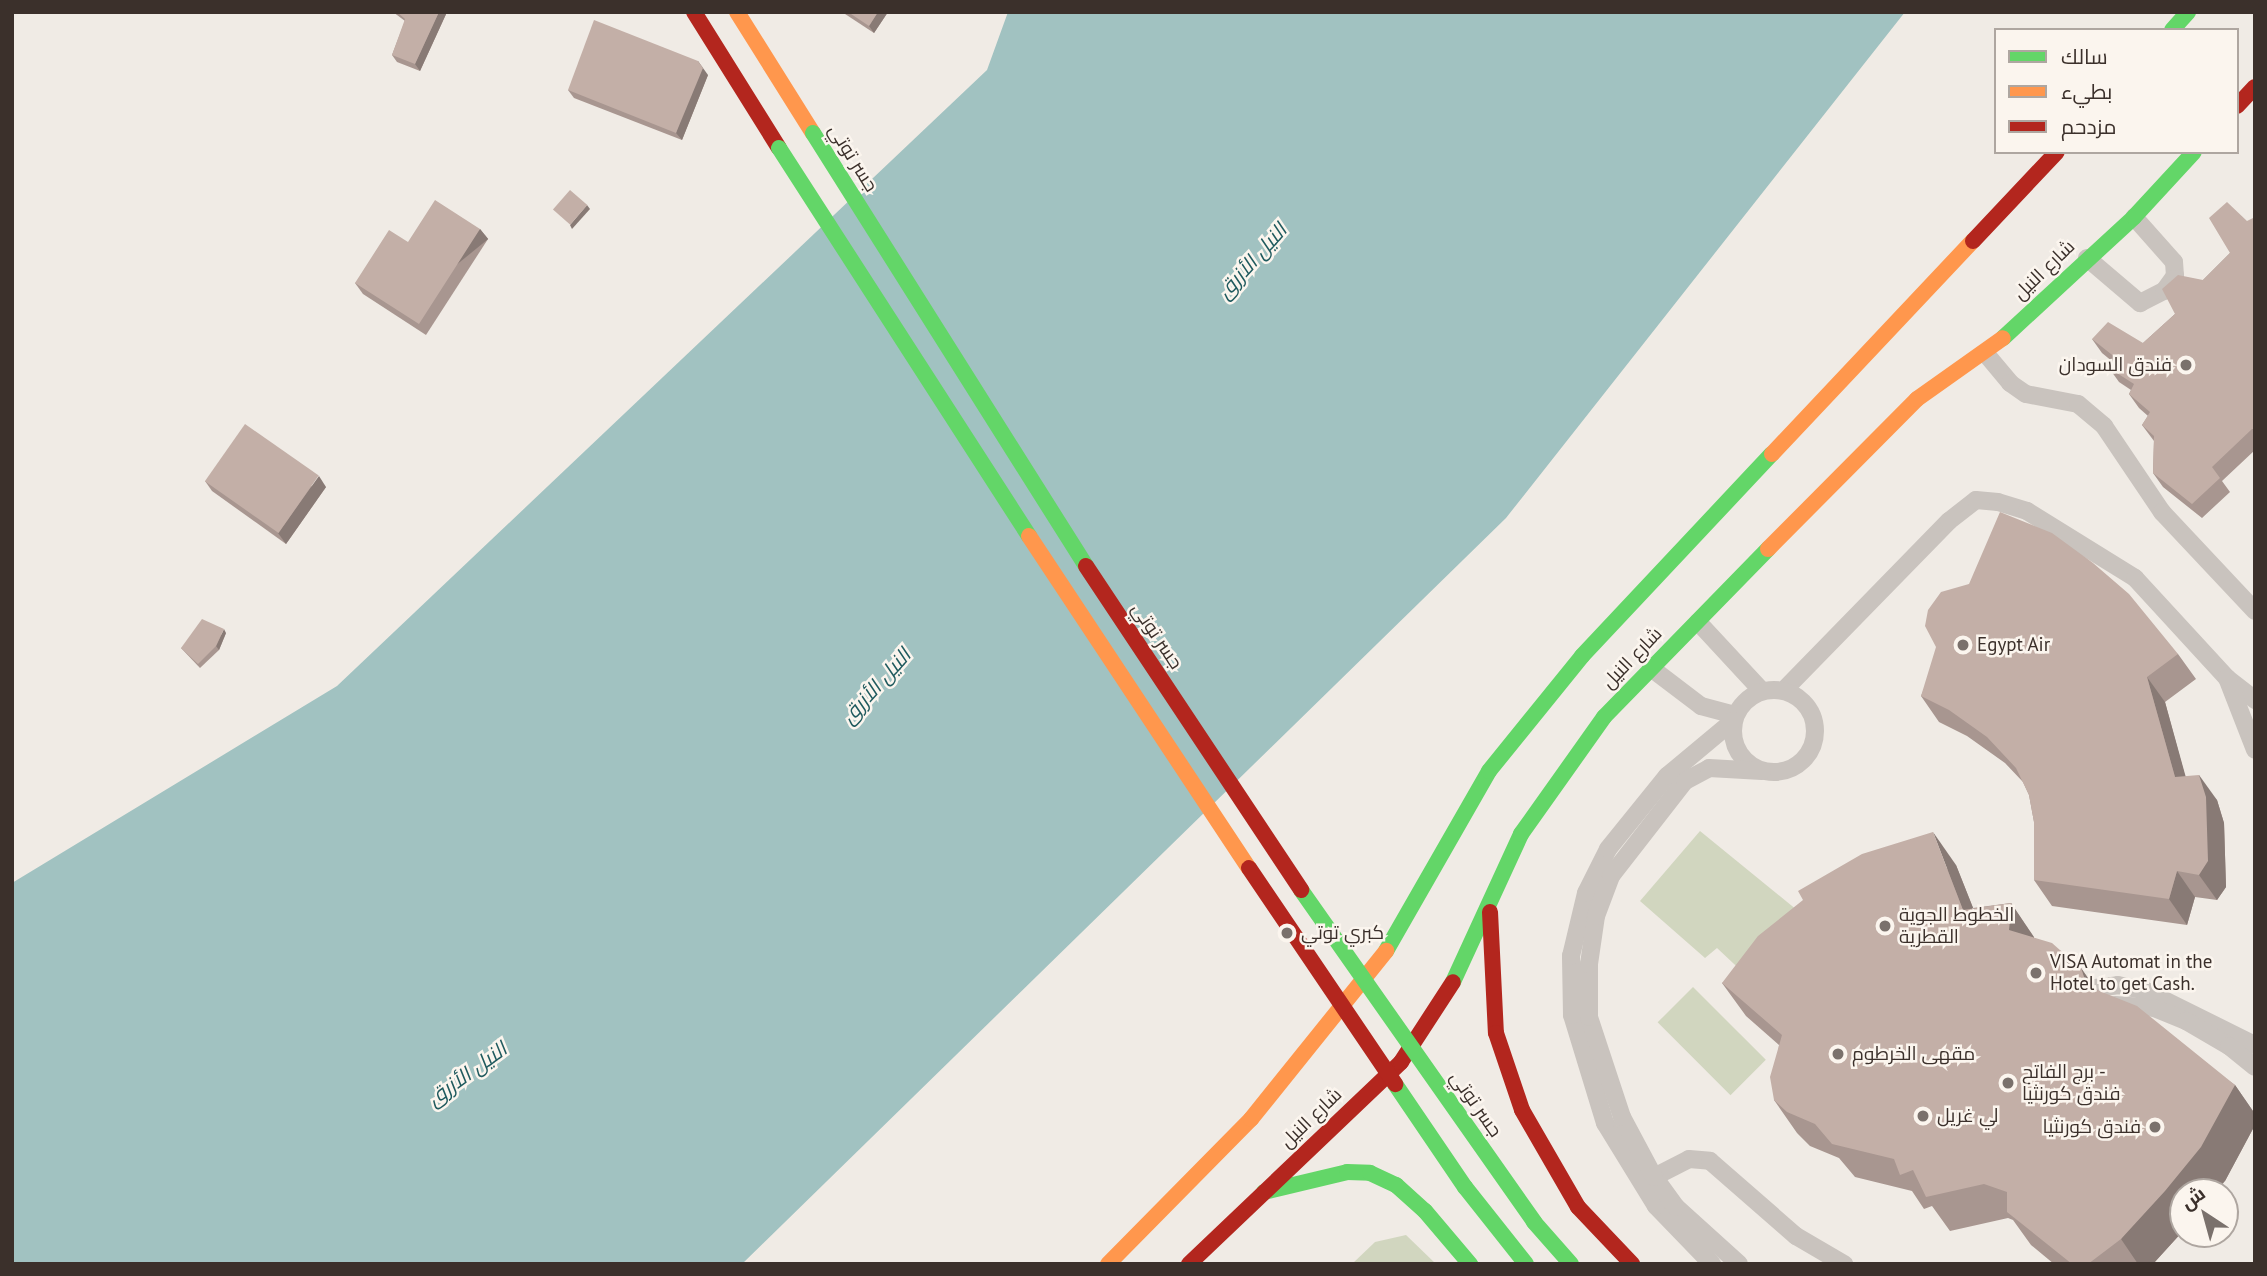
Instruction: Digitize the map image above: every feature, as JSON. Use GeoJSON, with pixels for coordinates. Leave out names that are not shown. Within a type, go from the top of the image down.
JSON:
{"type":"FeatureCollection","features":[{"type":"Feature","properties":{"kind":"main road"},"geometry":{"type":"LineString","coordinates":[[694,12],[1043,559],[1465,1187],[1526,1264]]}},
{"type":"Feature","properties":{"kind":"main road","name":"جسر توتي"},"geometry":{"type":"LineString","coordinates":[[737,12],[1061,528],[1318,916],[1534,1222],[1571,1264]]}},
{"type":"Feature","properties":{"kind":"main road"},"geometry":{"type":"LineString","coordinates":[[2174,28],[2189,12]]}},
{"type":"Feature","properties":{"kind":"main road"},"geometry":{"type":"LineString","coordinates":[[2239,104],[2255,87]]}},
{"type":"Feature","properties":{"kind":"main road","name":"شارع النيل"},"geometry":{"type":"LineString","coordinates":[[1108,1264],[1146,1230],[1251,1119],[1395,939],[1489,771],[1582,656],[2055,154]]}},
{"type":"Feature","properties":{"kind":"main road","name":"شارع النيل"},"geometry":{"type":"LineString","coordinates":[[1189,1264],[1401,1062],[1455,978],[1490,893],[1521,834],[1564,769],[1651,668],[1917,399],[1986,354],[2134,217],[2192,154]]}},
{"type":"Feature","properties":{"kind":"main road"},"geometry":{"type":"LineString","coordinates":[[1490,893],[1490,965],[1496,1033],[1522,1110],[1578,1207],[1632,1264]]}},
{"type":"Feature","properties":{"kind":"main road"},"geometry":{"type":"LineString","coordinates":[[1264,1192],[1347,1172],[1370,1173],[1406,1194],[1470,1264]]}},
{"type":"Feature","properties":{"kind":"lane"},"geometry":{"type":"LineString","coordinates":[[2087,258],[2140,303],[2164,291],[2175,276],[2174,262],[2134,217]]}},
{"type":"Feature","properties":{"kind":"lane"},"geometry":{"type":"LineString","coordinates":[[1986,354],[2010,383],[2026,394],[2078,404],[2104,426],[2162,512],[2255,611]]}},
{"type":"Feature","properties":{"kind":"lane"},"geometry":{"type":"LineString","coordinates":[[1784,690],[1949,521],[1976,500],[2028,510],[2112,562],[2134,578],[2227,678],[2255,701]]}},
{"type":"Feature","properties":{"kind":"lane"},"geometry":{"type":"LineString","coordinates":[[1698,622],[1762,691]]}},
{"type":"Feature","properties":{"kind":"lane"},"geometry":{"type":"LineString","coordinates":[[1651,668],[1701,706],[1734,718]]}},
{"type":"Feature","properties":{"kind":"lane"},"geometry":{"type":"LineString","coordinates":[[2227,678],[2255,750]]}},
{"type":"Feature","properties":{"kind":"lane"},"geometry":{"type":"LineString","coordinates":[[1712,1264],[1656,1206],[1605,1123],[1572,1015],[1572,956],[1586,893],[1608,849],[1667,776],[1734,718],[1746,700],[1762,691],[1784,690],[1809,709],[1814,741],[1807,756],[1794,766],[1762,771],[1709,768],[1685,781],[1622,858],[1596,916],[1589,964],[1589,1017],[1622,1117],[1654,1177],[1703,1236],[1739,1264]]}},
{"type":"Feature","properties":{"kind":"lane"},"geometry":{"type":"LineString","coordinates":[[1734,718],[1738,752],[1762,771]]}},
{"type":"Feature","properties":{"kind":"lane"},"geometry":{"type":"LineString","coordinates":[[2095,988],[2118,985],[2146,991],[2255,1045]]}},
{"type":"Feature","properties":{"kind":"lane"},"geometry":{"type":"LineString","coordinates":[[2115,1005],[2154,1008],[2186,1021],[2229,1046],[2255,1067]]}},
{"type":"Feature","properties":{"kind":"lane"},"geometry":{"type":"LineString","coordinates":[[1654,1177],[1689,1159],[1710,1161],[1787,1229],[1844,1264]]}},
{"type":"Feature","properties":{"kind":"green space"},"geometry":{"type":"Polygon","coordinates":[[[1700,831],[1803,915],[1750,979],[1717,948],[1705,958],[1640,901],[1700,831]]]}},
{"type":"Feature","properties":{"kind":"green space"},"geometry":{"type":"Polygon","coordinates":[[[1693,987],[1766,1060],[1730,1095],[1658,1022],[1693,987]]]}},
{"type":"Feature","properties":{"kind":"green space"},"geometry":{"type":"Polygon","coordinates":[[[1406,1235],[1436,1264],[1352,1264],[1375,1242],[1406,1235]]]}},
{"type":"Feature","properties":{"kind":"water","name":"النيل الأزرق"},"geometry":{"type":"Polygon","coordinates":[[[1008,12],[1905,12],[1506,518],[742,1264],[12,1264],[12,883],[337,686],[987,70],[1008,12]]]}},
{"type":"Feature","properties":{"kind":"building"},"geometry":{"type":"Polygon","coordinates":[[[397,12],[439,12],[415,64],[392,55],[405,19],[397,12]]]}},
{"type":"Feature","properties":{"kind":"building"},"geometry":{"type":"Polygon","coordinates":[[[848,12],[878,12],[869,26],[848,12]]]}},
{"type":"Feature","properties":{"kind":"building"},"geometry":{"type":"Polygon","coordinates":[[[594,20],[698,61],[703,68],[676,133],[568,90],[594,20]]]}},
{"type":"Feature","properties":{"kind":"building"},"geometry":{"type":"Polygon","coordinates":[[[570,190],[587,205],[570,225],[553,210],[570,190]]]}},
{"type":"Feature","properties":{"kind":"building"},"geometry":{"type":"Polygon","coordinates":[[[435,200],[480,229],[419,324],[355,283],[389,230],[408,242],[435,200]]]}},
{"type":"Feature","properties":{"kind":"building","name":"فندق السودان"},"geometry":{"type":"Polygon","coordinates":[[[2227,202],[2247,221],[2255,217],[2255,429],[2212,467],[2220,478],[2192,504],[2153,473],[2154,436],[2142,425],[2150,412],[2129,394],[2134,384],[2109,368],[2116,358],[2092,339],[2108,322],[2143,343],[2175,314],[2162,289],[2178,275],[2203,280],[2230,253],[2209,218],[2227,202]]]}},
{"type":"Feature","properties":{"kind":"building"},"geometry":{"type":"Polygon","coordinates":[[[245,424],[319,476],[279,533],[205,481],[245,424]]]}},
{"type":"Feature","properties":{"kind":"building"},"geometry":{"type":"Polygon","coordinates":[[[2000,512],[2052,533],[2093,563],[2129,594],[2178,654],[2147,677],[2175,777],[2199,775],[2206,797],[2208,861],[2199,875],[2177,871],[2169,899],[2034,880],[2034,822],[2029,795],[2016,768],[1987,737],[1949,710],[1921,696],[1936,647],[1925,626],[1928,610],[1941,592],[1969,584],[2000,512]]]}},
{"type":"Feature","properties":{"kind":"building"},"geometry":{"type":"Polygon","coordinates":[[[202,619],[224,629],[216,646],[198,664],[181,648],[202,619]]]}},
{"type":"Feature","properties":{"kind":"building","name":"برج الفاتح - فندق كورنثيا"},"geometry":{"type":"Polygon","coordinates":[[[1933,832],[1963,910],[2011,903],[2009,930],[2052,943],[2061,951],[2063,962],[2081,968],[2087,986],[2137,1006],[2235,1085],[2201,1147],[2176,1178],[2169,1178],[2169,1186],[2165,1191],[2121,1239],[2088,1264],[2072,1264],[2007,1212],[2007,1192],[1984,1184],[1926,1197],[1913,1170],[1900,1175],[1894,1159],[1832,1144],[1815,1124],[1787,1112],[1774,1100],[1770,1077],[1782,1035],[1722,983],[1758,936],[1803,900],[1798,891],[1862,854],[1933,832]]]}},
{"type":"Feature","properties":{"kind":"traffic: fast"},"geometry":{"type":"LineString","coordinates":[[2174,28],[2188,12]]}},
{"type":"Feature","properties":{"kind":"traffic: fast"},"geometry":{"type":"LineString","coordinates":[[813,133],[1086,566]]}},
{"type":"Feature","properties":{"kind":"traffic: fast"},"geometry":{"type":"LineString","coordinates":[[779,148],[1029,536]]}},
{"type":"Feature","properties":{"kind":"traffic: fast"},"geometry":{"type":"LineString","coordinates":[[2003,338],[2134,217],[2192,154]]}},
{"type":"Feature","properties":{"kind":"traffic: fast"},"geometry":{"type":"LineString","coordinates":[[1386,951],[1489,771],[1582,656],[1772,454]]}},
{"type":"Feature","properties":{"kind":"traffic: fast"},"geometry":{"type":"LineString","coordinates":[[1453,982],[1521,834],[1604,717],[1768,549]]}},
{"type":"Feature","properties":{"kind":"traffic: fast"},"geometry":{"type":"LineString","coordinates":[[1301,890],[1534,1222],[1571,1264]]}},
{"type":"Feature","properties":{"kind":"traffic: fast"},"geometry":{"type":"LineString","coordinates":[[1395,1084],[1465,1187],[1526,1264]]}},
{"type":"Feature","properties":{"kind":"traffic: fast"},"geometry":{"type":"LineString","coordinates":[[1264,1192],[1347,1172],[1370,1173],[1396,1185],[1425,1211],[1470,1264]]}},
{"type":"Feature","properties":{"kind":"traffic: slow"},"geometry":{"type":"LineString","coordinates":[[737,12],[813,133]]}},
{"type":"Feature","properties":{"kind":"traffic: slow"},"geometry":{"type":"LineString","coordinates":[[1772,454],[1973,241]]}},
{"type":"Feature","properties":{"kind":"traffic: slow"},"geometry":{"type":"LineString","coordinates":[[1768,549],[1917,399],[2003,338]]}},
{"type":"Feature","properties":{"kind":"traffic: slow"},"geometry":{"type":"LineString","coordinates":[[1029,536],[1249,868]]}},
{"type":"Feature","properties":{"kind":"traffic: slow"},"geometry":{"type":"LineString","coordinates":[[1108,1264],[1251,1119],[1386,951]]}},
{"type":"Feature","properties":{"kind":"traffic: jam"},"geometry":{"type":"LineString","coordinates":[[694,12],[779,148]]}},
{"type":"Feature","properties":{"kind":"traffic: jam"},"geometry":{"type":"LineString","coordinates":[[2239,104],[2255,87]]}},
{"type":"Feature","properties":{"kind":"traffic: jam"},"geometry":{"type":"LineString","coordinates":[[1973,241],[2055,154]]}},
{"type":"Feature","properties":{"kind":"traffic: jam"},"geometry":{"type":"LineString","coordinates":[[1086,566],[1301,890]]}},
{"type":"Feature","properties":{"kind":"traffic: jam"},"geometry":{"type":"LineString","coordinates":[[1249,868],[1395,1084]]}},
{"type":"Feature","properties":{"kind":"traffic: jam"},"geometry":{"type":"LineString","coordinates":[[1490,912],[1496,1033],[1522,1110],[1578,1207],[1632,1264]]}},
{"type":"Feature","properties":{"kind":"traffic: jam"},"geometry":{"type":"LineString","coordinates":[[1189,1264],[1401,1062],[1453,982]]}},
{"type":"Feature","properties":{"kind":"place","name":"فندق السودان"},"geometry":{"type":"Point","coordinates":[2186,365]}},
{"type":"Feature","properties":{"kind":"place","name":"Egypt Air"},"geometry":{"type":"Point","coordinates":[1963,645]}},
{"type":"Feature","properties":{"kind":"place","name":"الخطوط الجوية القطرية"},"geometry":{"type":"Point","coordinates":[1885,926]}},
{"type":"Feature","properties":{"kind":"place","name":"كبري توتي"},"geometry":{"type":"Point","coordinates":[1287,933]}},
{"type":"Feature","properties":{"kind":"place","name":"VISA Automat in the Hotel to get Cash."},"geometry":{"type":"Point","coordinates":[2036,973]}},
{"type":"Feature","properties":{"kind":"place","name":"مقهى الخرطوم"},"geometry":{"type":"Point","coordinates":[1838,1054]}},
{"type":"Feature","properties":{"kind":"place","name":"برج الفاتح - فندق كورنثيا"},"geometry":{"type":"Point","coordinates":[2008,1083]}},
{"type":"Feature","properties":{"kind":"place","name":"لي غريل"},"geometry":{"type":"Point","coordinates":[1923,1116]}},
{"type":"Feature","properties":{"kind":"place","name":"فندق كورنثيا"},"geometry":{"type":"Point","coordinates":[2155,1127]}}]}
